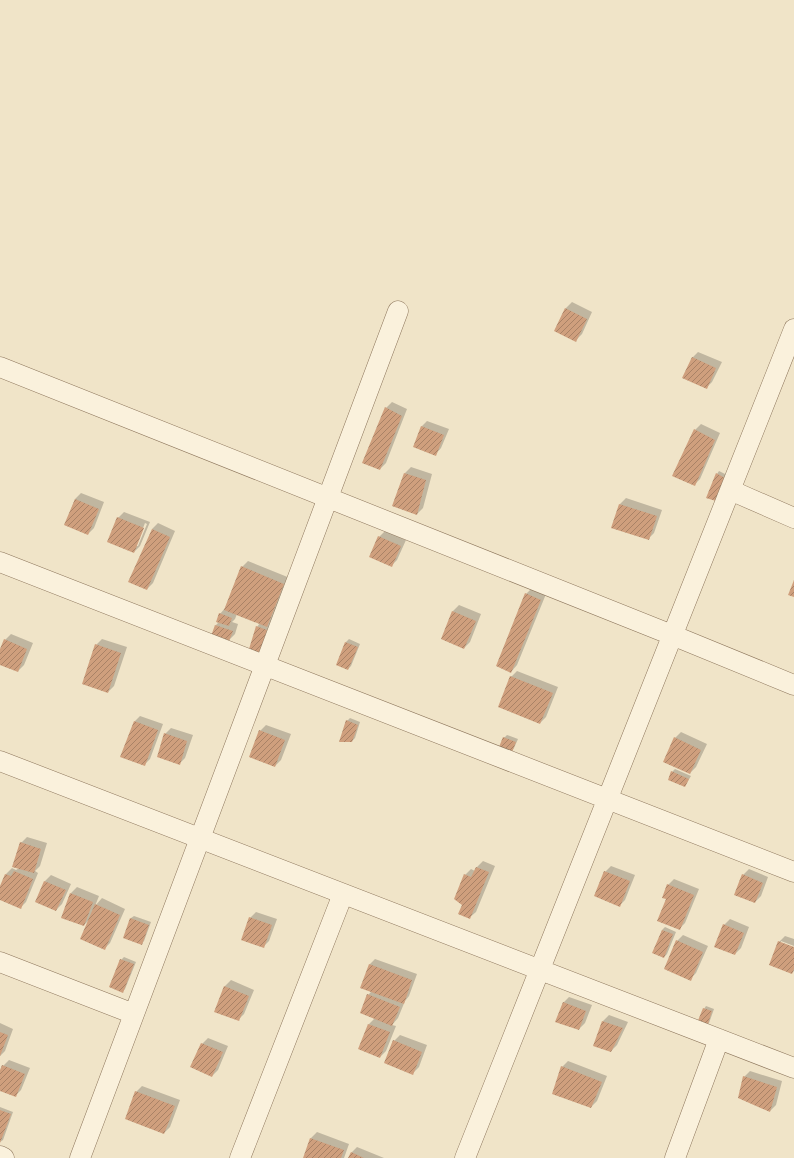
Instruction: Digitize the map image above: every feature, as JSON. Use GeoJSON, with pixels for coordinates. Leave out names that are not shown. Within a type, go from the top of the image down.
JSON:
{"type":"FeatureCollection","features":[{"type":"Feature","properties":{"kind":"street"},"geometry":{"type":"LineString","coordinates":[[80,1158],[398,311]]}},
{"type":"Feature","properties":{"kind":"street"},"geometry":{"type":"LineString","coordinates":[[464,1158],[794,329]]}},
{"type":"Feature","properties":{"kind":"street"},"geometry":{"type":"LineString","coordinates":[[0,367],[794,685]]}},
{"type":"Feature","properties":{"kind":"street"},"geometry":{"type":"LineString","coordinates":[[730,490],[794,518]]}},
{"type":"Feature","properties":{"kind":"street"},"geometry":{"type":"LineString","coordinates":[[0,562],[794,872]]}},
{"type":"Feature","properties":{"kind":"street"},"geometry":{"type":"LineString","coordinates":[[0,761],[794,1068]]}},
{"type":"Feature","properties":{"kind":"street"},"geometry":{"type":"LineString","coordinates":[[240,1158],[343,894]]}},
{"type":"Feature","properties":{"kind":"street"},"geometry":{"type":"LineString","coordinates":[[0,962],[134,1014]]}},
{"type":"Feature","properties":{"kind":"street"},"geometry":{"type":"LineString","coordinates":[[675,1158],[719,1039]]}},
{"type":"Feature","properties":{"kind":"street"},"geometry":{"type":"LineString","coordinates":[[0,1156],[4,1158]]}},
{"type":"Feature","properties":{"kind":"building"},"geometry":{"type":"Polygon","coordinates":[[[565,308],[587,319],[576,342],[554,331],[565,308]]]}},
{"type":"Feature","properties":{"kind":"building"},"geometry":{"type":"Polygon","coordinates":[[[692,357],[716,368],[707,389],[682,378],[692,357]]]}},
{"type":"Feature","properties":{"kind":"building"},"geometry":{"type":"Polygon","coordinates":[[[385,407],[402,416],[380,470],[362,463],[385,407]]]}},
{"type":"Feature","properties":{"kind":"building"},"geometry":{"type":"Polygon","coordinates":[[[421,426],[444,435],[436,456],[413,447],[421,426]]]}},
{"type":"Feature","properties":{"kind":"building"},"geometry":{"type":"Polygon","coordinates":[[[694,429],[715,440],[695,486],[672,476],[694,429]]]}},
{"type":"Feature","properties":{"kind":"building"},"geometry":{"type":"Polygon","coordinates":[[[404,473],[426,480],[417,515],[392,506],[404,473]]]}},
{"type":"Feature","properties":{"kind":"building"},"geometry":{"type":"Polygon","coordinates":[[[716,473],[725,478],[716,501],[706,498],[716,473]]]}},
{"type":"Feature","properties":{"kind":"building"},"geometry":{"type":"Polygon","coordinates":[[[75,499],[99,509],[88,535],[64,525],[75,499]]]}},
{"type":"Feature","properties":{"kind":"building"},"geometry":{"type":"Polygon","coordinates":[[[619,504],[657,516],[649,540],[611,528],[619,504]]]}},
{"type":"Feature","properties":{"kind":"building"},"geometry":{"type":"Polygon","coordinates":[[[117,517],[144,528],[134,553],[107,542],[117,517]]]}},
{"type":"Feature","properties":{"kind":"building"},"geometry":{"type":"Polygon","coordinates":[[[152,529],[170,537],[147,590],[128,582],[152,529]]]}},
{"type":"Feature","properties":{"kind":"building"},"geometry":{"type":"Polygon","coordinates":[[[378,536],[401,546],[392,567],[369,557],[378,536]]]}},
{"type":"Feature","properties":{"kind":"building"},"geometry":{"type":"Polygon","coordinates":[[[241,566],[284,584],[267,627],[224,610],[241,566]]]}},
{"type":"Feature","properties":{"kind":"building"},"geometry":{"type":"Polygon","coordinates":[[[794,580],[794,597],[788,595],[794,580]]]}},
{"type":"Feature","properties":{"kind":"building"},"geometry":{"type":"Polygon","coordinates":[[[525,593],[541,600],[511,673],[496,666],[525,593]]]}},
{"type":"Feature","properties":{"kind":"building"},"geometry":{"type":"Polygon","coordinates":[[[452,611],[476,621],[464,649],[441,639],[452,611]]]}},
{"type":"Feature","properties":{"kind":"building"},"geometry":{"type":"Polygon","coordinates":[[[219,613],[232,618],[229,626],[216,622],[219,613]]]}},
{"type":"Feature","properties":{"kind":"building"},"geometry":{"type":"Polygon","coordinates":[[[215,625],[233,631],[229,641],[211,636],[215,625]]]}},
{"type":"Feature","properties":{"kind":"building"},"geometry":{"type":"Polygon","coordinates":[[[256,626],[267,630],[260,653],[249,649],[256,626]]]}},
{"type":"Feature","properties":{"kind":"building"},"geometry":{"type":"Polygon","coordinates":[[[4,639],[27,649],[18,672],[0,665],[0,649],[4,639]]]}},
{"type":"Feature","properties":{"kind":"building"},"geometry":{"type":"Polygon","coordinates":[[[345,642],[358,647],[348,670],[336,665],[345,642]]]}},
{"type":"Feature","properties":{"kind":"building"},"geometry":{"type":"Polygon","coordinates":[[[95,644],[121,653],[108,693],[82,684],[95,644]]]}},
{"type":"Feature","properties":{"kind":"building"},"geometry":{"type":"Polygon","coordinates":[[[510,676],[553,693],[540,724],[498,707],[510,676]]]}},
{"type":"Feature","properties":{"kind":"building"},"geometry":{"type":"Polygon","coordinates":[[[346,720],[358,725],[352,742],[339,742],[346,720]]]}},
{"type":"Feature","properties":{"kind":"building"},"geometry":{"type":"Polygon","coordinates":[[[134,721],[158,730],[145,766],[120,757],[134,721]]]}},
{"type":"Feature","properties":{"kind":"building"},"geometry":{"type":"Polygon","coordinates":[[[259,730],[285,740],[275,767],[249,757],[259,730]]]}},
{"type":"Feature","properties":{"kind":"building"},"geometry":{"type":"Polygon","coordinates":[[[164,733],[187,741],[180,765],[157,757],[164,733]]]}},
{"type":"Feature","properties":{"kind":"building"},"geometry":{"type":"Polygon","coordinates":[[[503,737],[516,742],[512,752],[499,747],[503,737]]]}},
{"type":"Feature","properties":{"kind":"building"},"geometry":{"type":"Polygon","coordinates":[[[674,737],[701,750],[690,774],[663,762],[674,737]]]}},
{"type":"Feature","properties":{"kind":"building"},"geometry":{"type":"Polygon","coordinates":[[[671,771],[689,779],[685,787],[668,780],[671,771]]]}},
{"type":"Feature","properties":{"kind":"building"},"geometry":{"type":"Polygon","coordinates":[[[20,842],[41,849],[34,873],[12,867],[20,842]]]}},
{"type":"Feature","properties":{"kind":"building"},"geometry":{"type":"Polygon","coordinates":[[[476,867],[489,872],[470,919],[458,914],[462,905],[454,899],[464,874],[471,877],[476,867]]]}},
{"type":"Feature","properties":{"kind":"building"},"geometry":{"type":"Polygon","coordinates":[[[14,871],[33,879],[21,909],[0,900],[0,886],[5,874],[11,876],[14,871]]]}},
{"type":"Feature","properties":{"kind":"building"},"geometry":{"type":"Polygon","coordinates":[[[604,871],[630,881],[620,907],[594,896],[604,871]]]}},
{"type":"Feature","properties":{"kind":"building"},"geometry":{"type":"Polygon","coordinates":[[[742,874],[763,883],[755,903],[734,895],[742,874]]]}},
{"type":"Feature","properties":{"kind":"building"},"geometry":{"type":"Polygon","coordinates":[[[44,881],[66,890],[56,911],[35,902],[44,881]]]}},
{"type":"Feature","properties":{"kind":"building"},"geometry":{"type":"Polygon","coordinates":[[[667,884],[694,895],[680,930],[657,921],[666,899],[662,898],[667,884]]]}},
{"type":"Feature","properties":{"kind":"building"},"geometry":{"type":"Polygon","coordinates":[[[70,893],[93,902],[84,926],[61,918],[70,893]]]}},
{"type":"Feature","properties":{"kind":"building"},"geometry":{"type":"Polygon","coordinates":[[[95,904],[120,915],[105,950],[80,939],[95,904]]]}},
{"type":"Feature","properties":{"kind":"building"},"geometry":{"type":"Polygon","coordinates":[[[249,917],[272,925],[264,948],[241,940],[249,917]]]}},
{"type":"Feature","properties":{"kind":"building"},"geometry":{"type":"Polygon","coordinates":[[[130,918],[149,925],[142,945],[123,938],[130,918]]]}},
{"type":"Feature","properties":{"kind":"building"},"geometry":{"type":"Polygon","coordinates":[[[723,924],[744,933],[735,955],[714,947],[723,924]]]}},
{"type":"Feature","properties":{"kind":"building"},"geometry":{"type":"Polygon","coordinates":[[[662,930],[673,934],[664,958],[652,953],[662,930]]]}},
{"type":"Feature","properties":{"kind":"building"},"geometry":{"type":"Polygon","coordinates":[[[676,940],[703,952],[691,981],[664,969],[676,940]]]}},
{"type":"Feature","properties":{"kind":"building"},"geometry":{"type":"Polygon","coordinates":[[[778,941],[794,947],[794,969],[792,974],[769,965],[778,941]]]}},
{"type":"Feature","properties":{"kind":"building"},"geometry":{"type":"Polygon","coordinates":[[[120,959],[134,964],[123,993],[109,987],[120,959]]]}},
{"type":"Feature","properties":{"kind":"building"},"geometry":{"type":"Polygon","coordinates":[[[369,964],[412,980],[404,1004],[360,988],[369,964]]]}},
{"type":"Feature","properties":{"kind":"building"},"geometry":{"type":"Polygon","coordinates":[[[224,986],[249,996],[239,1021],[214,1012],[224,986]]]}},
{"type":"Feature","properties":{"kind":"building"},"geometry":{"type":"Polygon","coordinates":[[[367,994],[400,1007],[392,1026],[360,1013],[367,994]]]}},
{"type":"Feature","properties":{"kind":"building"},"geometry":{"type":"Polygon","coordinates":[[[563,1002],[586,1011],[579,1030],[555,1022],[563,1002]]]}},
{"type":"Feature","properties":{"kind":"building"},"geometry":{"type":"Polygon","coordinates":[[[703,1008],[712,1011],[707,1027],[697,1023],[703,1008]]]}},
{"type":"Feature","properties":{"kind":"building"},"geometry":{"type":"Polygon","coordinates":[[[602,1021],[623,1028],[611,1052],[593,1046],[602,1021]]]}},
{"type":"Feature","properties":{"kind":"building"},"geometry":{"type":"Polygon","coordinates":[[[368,1024],[390,1032],[380,1058],[358,1049],[368,1024]]]}},
{"type":"Feature","properties":{"kind":"building"},"geometry":{"type":"Polygon","coordinates":[[[0,1032],[8,1035],[0,1056],[0,1032]]]}},
{"type":"Feature","properties":{"kind":"building"},"geometry":{"type":"Polygon","coordinates":[[[393,1040],[422,1052],[413,1075],[384,1063],[393,1040]]]}},
{"type":"Feature","properties":{"kind":"building"},"geometry":{"type":"Polygon","coordinates":[[[201,1043],[223,1052],[212,1077],[190,1067],[201,1043]]]}},
{"type":"Feature","properties":{"kind":"building"},"geometry":{"type":"Polygon","coordinates":[[[2,1065],[25,1074],[16,1097],[0,1091],[0,1070],[2,1065]]]}},
{"type":"Feature","properties":{"kind":"building"},"geometry":{"type":"Polygon","coordinates":[[[561,1066],[602,1082],[591,1108],[552,1094],[561,1066]]]}},
{"type":"Feature","properties":{"kind":"building"},"geometry":{"type":"Polygon","coordinates":[[[743,1076],[777,1087],[770,1112],[738,1098],[743,1076]]]}},
{"type":"Feature","properties":{"kind":"building"},"geometry":{"type":"Polygon","coordinates":[[[135,1091],[175,1106],[164,1134],[125,1119],[135,1091]]]}},
{"type":"Feature","properties":{"kind":"building"},"geometry":{"type":"Polygon","coordinates":[[[0,1110],[11,1114],[0,1143],[0,1110]]]}},
{"type":"Feature","properties":{"kind":"building"},"geometry":{"type":"Polygon","coordinates":[[[310,1138],[344,1150],[341,1158],[303,1158],[310,1138]]]}},
{"type":"Feature","properties":{"kind":"building"},"geometry":{"type":"Polygon","coordinates":[[[351,1152],[364,1158],[348,1158],[351,1152]]]}}]}
